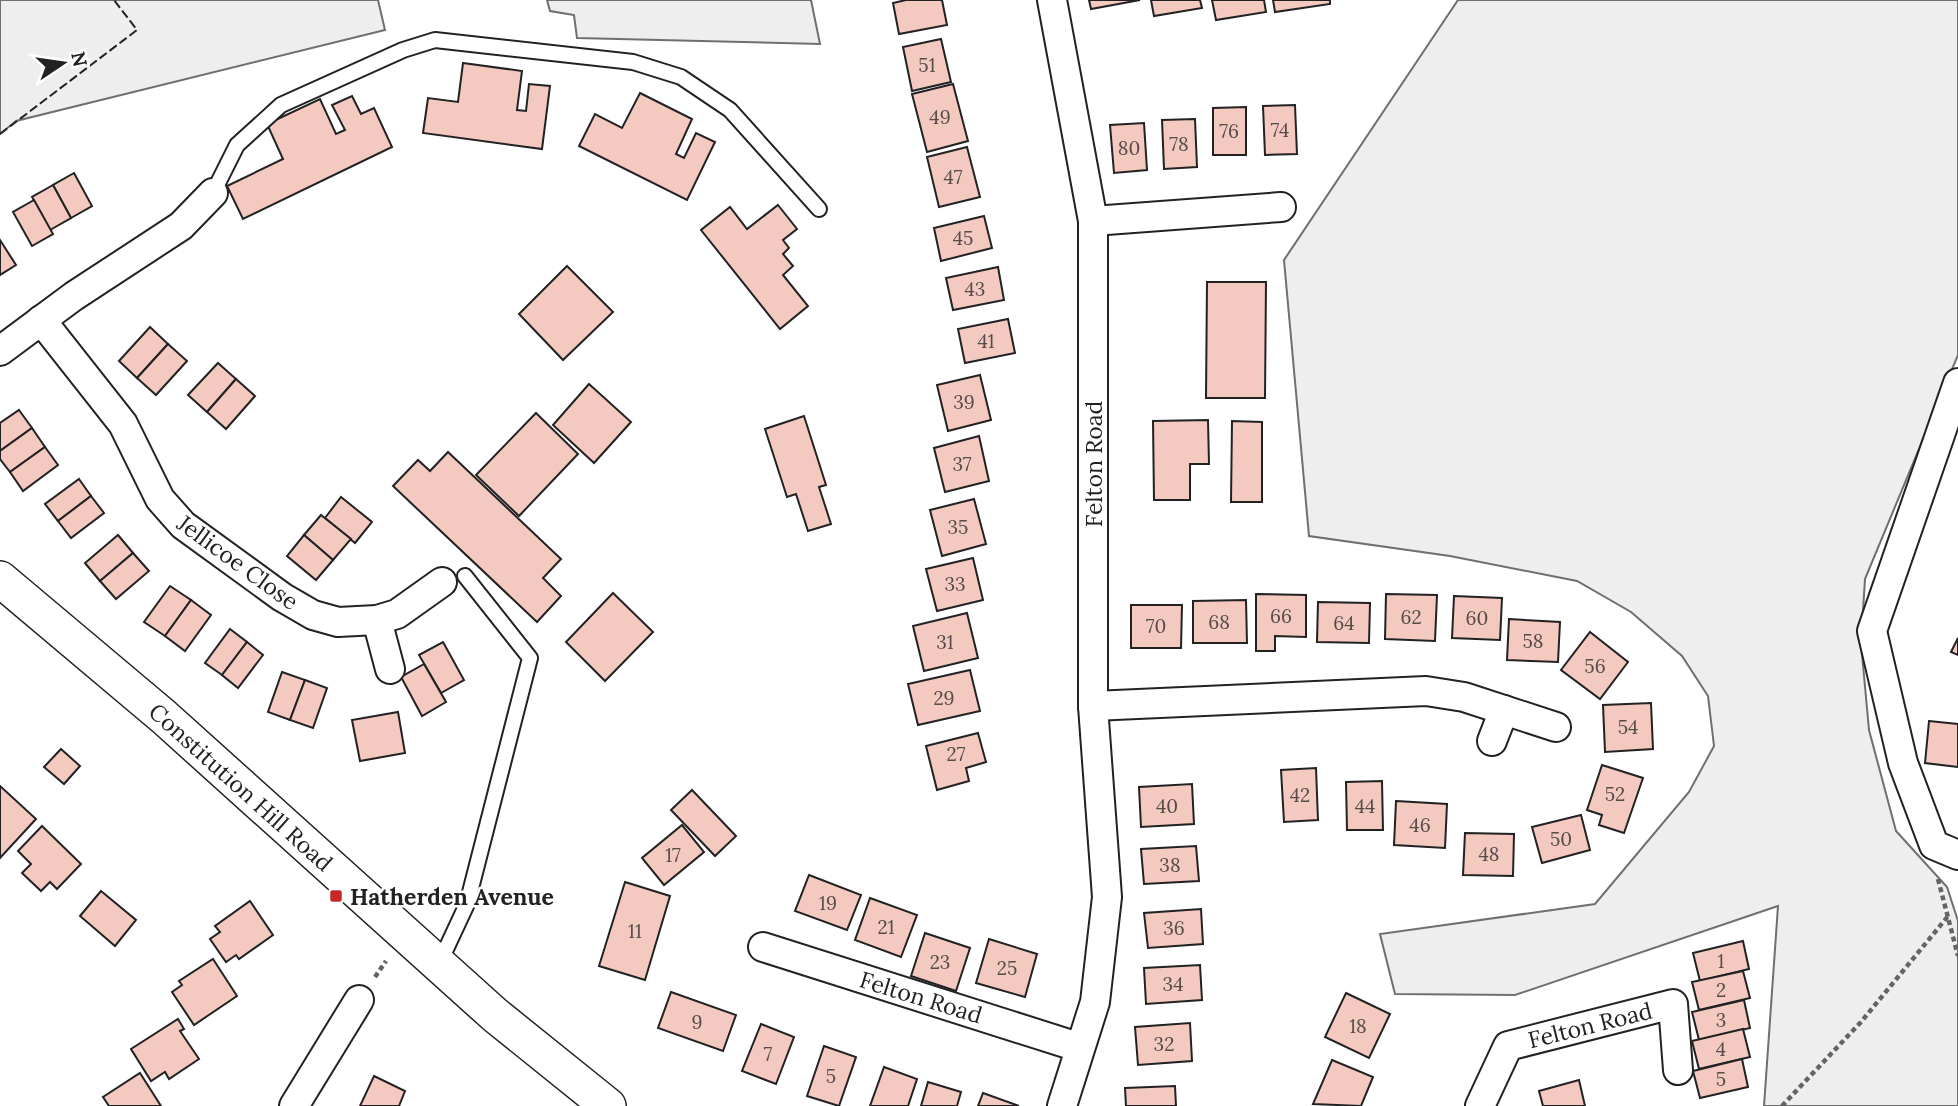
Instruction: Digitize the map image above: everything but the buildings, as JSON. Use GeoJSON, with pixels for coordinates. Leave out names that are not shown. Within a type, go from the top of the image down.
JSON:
{"type":"FeatureCollection","features":[{"type":"Feature","properties":{"kind":"street","name":"Felton Road"},"geometry":{"type":"LineString","coordinates":[[1052,0],[1093,221],[1093,706],[1107,897],[1095,1002],[1078,1047],[1062,1106]]}},
{"type":"Feature","properties":{"kind":"street"},"geometry":{"type":"LineString","coordinates":[[0,351],[137,253],[181,226],[214,194]]}},
{"type":"Feature","properties":{"kind":"street"},"geometry":{"type":"LineString","coordinates":[[1093,221],[1281,207]]}},
{"type":"Feature","properties":{"kind":"street","name":"Jellicoe Close"},"geometry":{"type":"LineString","coordinates":[[41,320],[123,424],[160,499],[183,525],[248,574],[313,615],[338,622],[377,620],[397,614],[453,579]]}},
{"type":"Feature","properties":{"kind":"street"},"geometry":{"type":"LineString","coordinates":[[1958,383],[1872,631],[1903,763],[1934,845],[1958,855]]}},
{"type":"Feature","properties":{"kind":"street","name":"Constitution Hill Road"},"geometry":{"type":"LineString","coordinates":[[0,579],[164,717],[495,1016],[608,1106]]}},
{"type":"Feature","properties":{"kind":"street"},"geometry":{"type":"LineString","coordinates":[[377,620],[390,669]]}},
{"type":"Feature","properties":{"kind":"street"},"geometry":{"type":"LineString","coordinates":[[1093,706],[1426,691],[1464,697],[1556,727]]}},
{"type":"Feature","properties":{"kind":"street"},"geometry":{"type":"LineString","coordinates":[[1492,741],[1504,710]]}},
{"type":"Feature","properties":{"kind":"street","name":"Felton Road"},"geometry":{"type":"LineString","coordinates":[[763,947],[1078,1047]]}},
{"type":"Feature","properties":{"kind":"street"},"geometry":{"type":"LineString","coordinates":[[294,1106],[359,1000]]}},
{"type":"Feature","properties":{"kind":"street","name":"Felton Road"},"geometry":{"type":"LineString","coordinates":[[1480,1106],[1508,1045],[1673,1004],[1678,1070]]}},
{"type":"Feature","properties":{"kind":"lane"},"geometry":{"type":"LineString","coordinates":[[214,194],[237,145],[281,105],[403,50],[435,40],[633,62],[681,77],[730,110],[820,209]]}},
{"type":"Feature","properties":{"kind":"lane"},"geometry":{"type":"LineString","coordinates":[[439,965],[467,904],[530,658],[453,579]]}},
{"type":"Feature","properties":{"kind":"path"},"geometry":{"type":"LineString","coordinates":[[1782,1106],[1861,1022],[1949,915]]}},
{"type":"Feature","properties":{"kind":"path"},"geometry":{"type":"LineString","coordinates":[[359,1000],[405,935]]}},
{"type":"Feature","properties":{"kind":"shaded area"},"geometry":{"type":"Polygon","coordinates":[[[0,0],[378,0],[385,30],[16,121],[0,134],[0,0]]]}},
{"type":"Feature","properties":{"kind":"shaded area"},"geometry":{"type":"Polygon","coordinates":[[[547,0],[811,0],[820,44],[577,38],[574,15],[550,11],[547,0]]]}},
{"type":"Feature","properties":{"kind":"shaded area"},"geometry":{"type":"Polygon","coordinates":[[[1458,0],[1958,0],[1958,355],[1865,579],[1861,643],[1869,730],[1896,831],[1947,887],[1958,921],[1958,1106],[1764,1106],[1778,906],[1515,995],[1395,994],[1380,934],[1595,904],[1689,792],[1714,746],[1708,696],[1682,656],[1631,612],[1577,581],[1450,556],[1309,536],[1284,260],[1458,0]]]}},
{"type":"Feature","properties":{"kind":"fence"},"geometry":{"type":"LineString","coordinates":[[0,134],[137,30],[114,0]]}},
{"type":"Feature","properties":{"kind":"place","name":"Hatherden Avenue"},"geometry":{"type":"Point","coordinates":[336,896]}}]}
